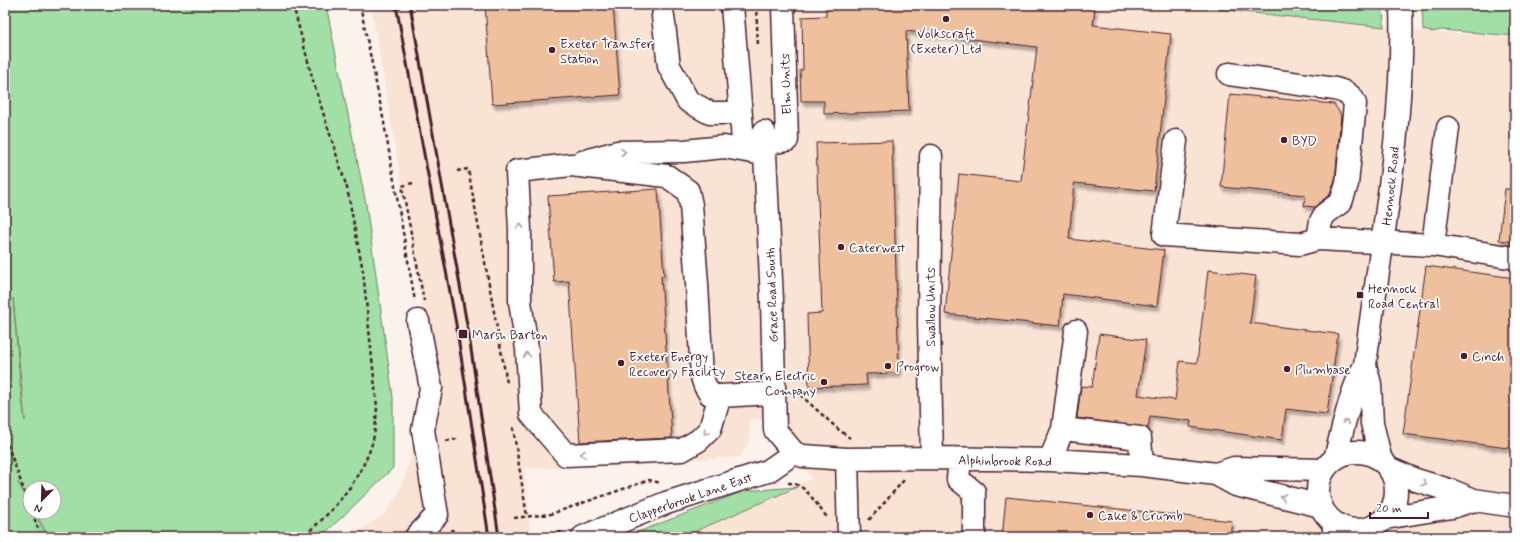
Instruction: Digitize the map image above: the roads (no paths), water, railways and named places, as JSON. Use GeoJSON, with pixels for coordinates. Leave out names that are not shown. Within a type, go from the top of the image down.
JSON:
{"type":"FeatureCollection","features":[{"type":"Feature","properties":{"kind":"street"},"geometry":{"type":"LineString","coordinates":[[732,5],[739,114],[743,141],[764,143]]}},
{"type":"Feature","properties":{"kind":"street","name":"Elm Units"},"geometry":{"type":"LineString","coordinates":[[764,143],[787,140],[783,5]]}},
{"type":"Feature","properties":{"kind":"street","name":"Hennock Road"},"geometry":{"type":"LineString","coordinates":[[1330,464],[1358,378],[1365,365],[1383,243],[1398,109],[1402,35],[1401,5]]}},
{"type":"Feature","properties":{"kind":"street"},"geometry":{"type":"LineString","coordinates":[[663,16],[669,66],[688,101],[710,113],[739,114]]}},
{"type":"Feature","properties":{"kind":"street"},"geometry":{"type":"LineString","coordinates":[[1229,74],[1335,89],[1347,93],[1353,98],[1355,104],[1347,184],[1341,202],[1325,214],[1321,221],[1318,239]]}},
{"type":"Feature","properties":{"kind":"street"},"geometry":{"type":"LineString","coordinates":[[1433,245],[1448,128]]}},
{"type":"Feature","properties":{"kind":"street"},"geometry":{"type":"LineString","coordinates":[[1176,140],[1164,235],[1300,244],[1318,239],[1433,245],[1515,258]]}},
{"type":"Feature","properties":{"kind":"street"},"geometry":{"type":"LineString","coordinates":[[720,396],[710,429],[699,440],[682,450],[566,455],[531,414],[527,349],[520,301],[520,230],[517,171],[571,165],[617,152],[684,151],[764,143]]}},
{"type":"Feature","properties":{"kind":"street","name":"Grace Road South"},"geometry":{"type":"LineString","coordinates":[[764,143],[775,430],[794,453]]}},
{"type":"Feature","properties":{"kind":"street","name":"Swallow Units"},"geometry":{"type":"LineString","coordinates":[[931,156],[929,321],[932,458]]}},
{"type":"Feature","properties":{"kind":"street"},"geometry":{"type":"LineString","coordinates":[[571,165],[667,176],[688,191],[691,205],[694,244],[702,377],[705,386],[710,394],[720,396],[774,382]]}},
{"type":"Feature","properties":{"kind":"street"},"geometry":{"type":"LineString","coordinates":[[416,537],[437,515],[423,430],[431,388],[418,321]]}},
{"type":"Feature","properties":{"kind":"street"},"geometry":{"type":"LineString","coordinates":[[1050,460],[1063,429],[1076,331]]}},
{"type":"Feature","properties":{"kind":"street","name":"Hennock Road"},"geometry":{"type":"LineString","coordinates":[[1365,365],[1370,384],[1372,422],[1384,465]]}},
{"type":"Feature","properties":{"kind":"street"},"geometry":{"type":"LineString","coordinates":[[1063,429],[1140,438],[1142,465]]}},
{"type":"Feature","properties":{"kind":"street","name":"Alphinbrook Road"},"geometry":{"type":"LineString","coordinates":[[794,453],[803,456],[847,459],[932,458],[1050,460],[1142,465],[1216,474],[1236,485],[1330,522]]}},
{"type":"Feature","properties":{"kind":"street","name":"Clapperbrook Lane East"},"geometry":{"type":"LineString","coordinates":[[583,537],[666,503],[768,471],[794,453]]}},
{"type":"Feature","properties":{"kind":"street"},"geometry":{"type":"LineString","coordinates":[[1474,500],[1377,526],[1360,530],[1351,530],[1330,522],[1318,488],[1330,464],[1344,455],[1358,453],[1373,456],[1384,465],[1416,480],[1452,491],[1474,500],[1515,506]]}},
{"type":"Feature","properties":{"kind":"street"},"geometry":{"type":"LineString","coordinates":[[847,459],[849,537]]}},
{"type":"Feature","properties":{"kind":"street"},"geometry":{"type":"LineString","coordinates":[[960,459],[958,479],[974,492],[974,537]]}},
{"type":"Feature","properties":{"kind":"street","name":"Alphinbrook Road"},"geometry":{"type":"LineString","coordinates":[[1216,474],[1234,468],[1330,464]]}},
{"type":"Feature","properties":{"kind":"street"},"geometry":{"type":"LineString","coordinates":[[1377,526],[1391,509],[1395,499],[1395,488],[1384,465]]}},
{"type":"Feature","properties":{"kind":"railway"},"geometry":{"type":"LineString","coordinates":[[396,5],[456,324],[489,537]]}},
{"type":"Feature","properties":{"kind":"railway"},"geometry":{"type":"LineString","coordinates":[[410,5],[469,336],[499,537]]}},
{"type":"Feature","properties":{"kind":"place","name":"Volkscraft (Exeter) Ltd"},"geometry":{"type":"Point","coordinates":[946,19]}},
{"type":"Feature","properties":{"kind":"place","name":"Exeter Transfer Station"},"geometry":{"type":"Point","coordinates":[552,50]}},
{"type":"Feature","properties":{"kind":"place","name":"BYD"},"geometry":{"type":"Point","coordinates":[1284,140]}},
{"type":"Feature","properties":{"kind":"place","name":"Caterwest"},"geometry":{"type":"Point","coordinates":[841,247]}},
{"type":"Feature","properties":{"kind":"place","name":"Hennock Road Central"},"geometry":{"type":"Point","coordinates":[1360,295]}},
{"type":"Feature","properties":{"kind":"place","name":"Marsh Barton"},"geometry":{"type":"Point","coordinates":[463,334]}},
{"type":"Feature","properties":{"kind":"place","name":"Cinch"},"geometry":{"type":"Point","coordinates":[1464,356]}},
{"type":"Feature","properties":{"kind":"place","name":"Exeter Energy Recovery Facility"},"geometry":{"type":"Point","coordinates":[621,363]}},
{"type":"Feature","properties":{"kind":"place","name":"Progrow"},"geometry":{"type":"Point","coordinates":[888,366]}},
{"type":"Feature","properties":{"kind":"place","name":"Plumbase"},"geometry":{"type":"Point","coordinates":[1287,369]}},
{"type":"Feature","properties":{"kind":"place","name":"Stearn Electric Company"},"geometry":{"type":"Point","coordinates":[824,382]}},
{"type":"Feature","properties":{"kind":"place","name":"Cake & Crumb"},"geometry":{"type":"Point","coordinates":[1090,515]}}]}
